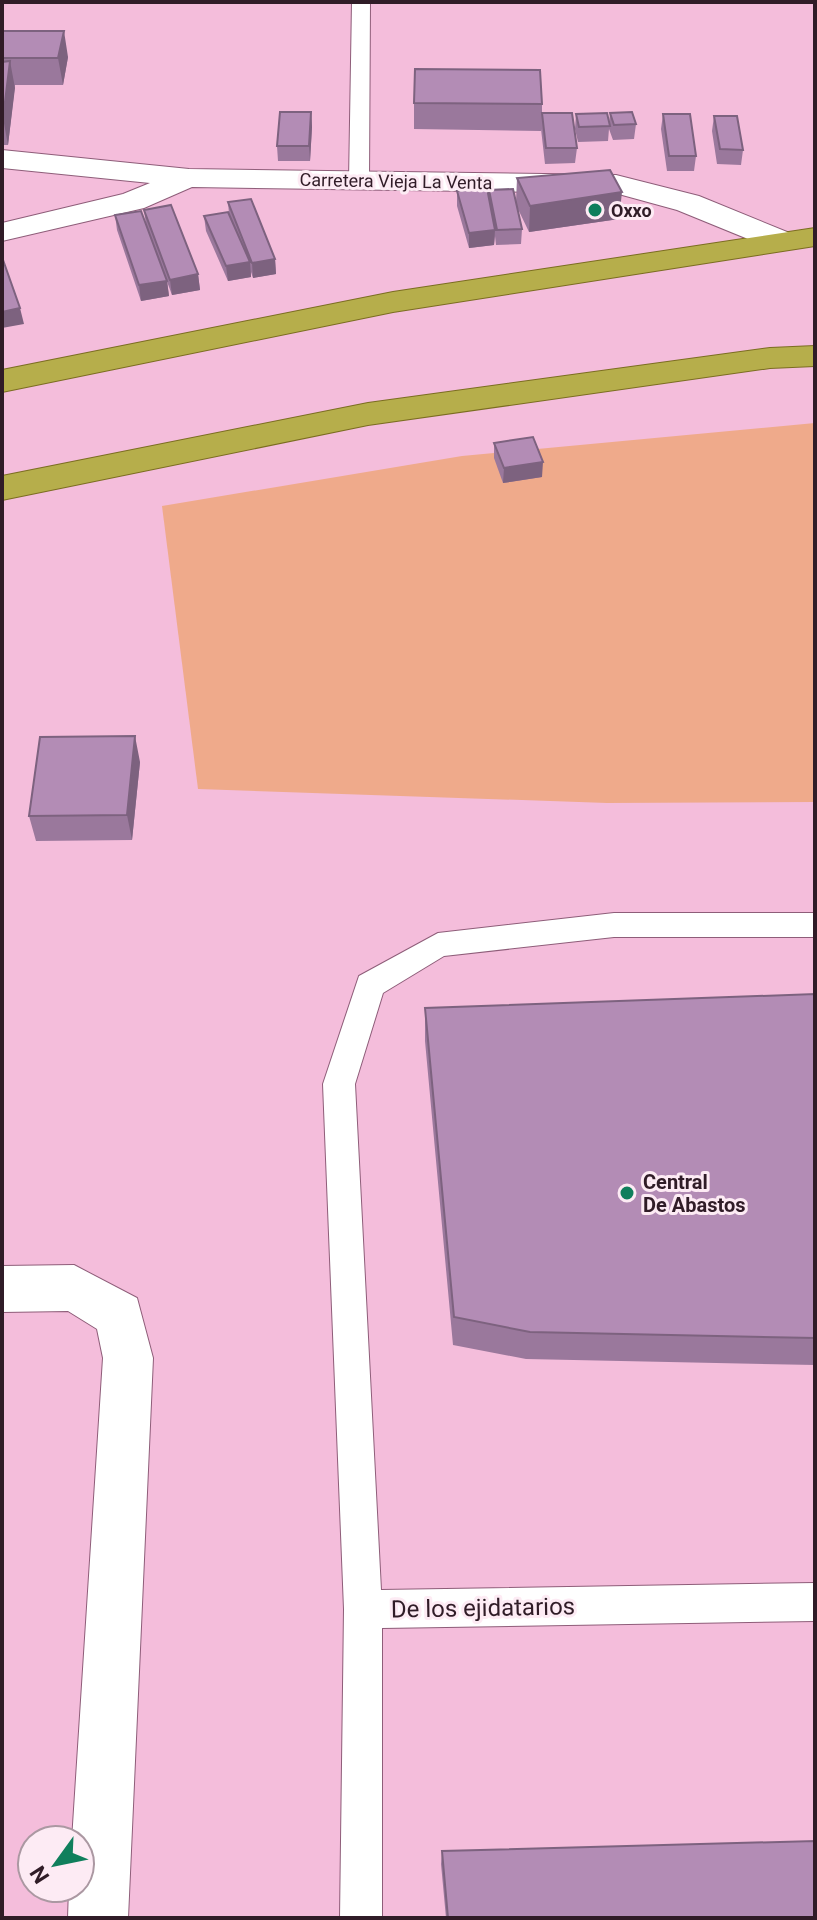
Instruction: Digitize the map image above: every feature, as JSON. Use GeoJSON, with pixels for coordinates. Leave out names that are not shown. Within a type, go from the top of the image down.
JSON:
{"type":"FeatureCollection","features":[{"type":"Feature","properties":{"kind":"highway"},"geometry":{"type":"LineString","coordinates":[[2,381],[393,302],[815,237]]}},
{"type":"Feature","properties":{"kind":"highway"},"geometry":{"type":"LineString","coordinates":[[2,488],[368,414],[770,358],[815,356]]}},
{"type":"Feature","properties":{"kind":"street","name":"Carretera Vieja La Venta"},"geometry":{"type":"LineString","coordinates":[[2,159],[189,178],[616,184],[688,203],[781,241]]}},
{"type":"Feature","properties":{"kind":"street"},"geometry":{"type":"LineString","coordinates":[[2,232],[133,201],[189,178]]}},
{"type":"Feature","properties":{"kind":"street"},"geometry":{"type":"LineString","coordinates":[[2,1289],[74,1288],[119,1315],[128,1358],[98,1918]]}},
{"type":"Feature","properties":{"kind":"lane"},"geometry":{"type":"LineString","coordinates":[[359,181],[361,2]]}},
{"type":"Feature","properties":{"kind":"lane"},"geometry":{"type":"LineString","coordinates":[[363,1609],[339,1084],[370,985],[438,945],[614,925],[815,925]]}},
{"type":"Feature","properties":{"kind":"lane","name":"De los ejidatarios"},"geometry":{"type":"LineString","coordinates":[[361,1918],[363,1609],[815,1602]]}},
{"type":"Feature","properties":{"kind":"shaded area"},"geometry":{"type":"Polygon","coordinates":[[[815,423],[815,802],[607,803],[198,789],[162,506],[462,456],[815,423]]]}},
{"type":"Feature","properties":{"kind":"building"},"geometry":{"type":"Polygon","coordinates":[[[2,31],[64,31],[58,58],[2,58],[2,31]]]}},
{"type":"Feature","properties":{"kind":"building"},"geometry":{"type":"Polygon","coordinates":[[[10,61],[3,118],[2,118],[2,62],[10,61]]]}},
{"type":"Feature","properties":{"kind":"building"},"geometry":{"type":"Polygon","coordinates":[[[415,69],[540,70],[542,104],[414,103],[415,69]]]}},
{"type":"Feature","properties":{"kind":"building"},"geometry":{"type":"Polygon","coordinates":[[[280,112],[311,112],[309,146],[277,146],[280,112]]]}},
{"type":"Feature","properties":{"kind":"building"},"geometry":{"type":"Polygon","coordinates":[[[632,112],[636,124],[614,125],[610,113],[632,112]]]}},
{"type":"Feature","properties":{"kind":"building"},"geometry":{"type":"Polygon","coordinates":[[[542,113],[572,113],[577,148],[546,148],[542,113]]]}},
{"type":"Feature","properties":{"kind":"building"},"geometry":{"type":"Polygon","coordinates":[[[607,113],[610,126],[579,127],[576,114],[607,113]]]}},
{"type":"Feature","properties":{"kind":"building"},"geometry":{"type":"Polygon","coordinates":[[[663,114],[690,114],[696,156],[669,156],[663,114]]]}},
{"type":"Feature","properties":{"kind":"building"},"geometry":{"type":"Polygon","coordinates":[[[714,116],[737,116],[743,150],[720,149],[714,116]]]}},
{"type":"Feature","properties":{"kind":"building"},"geometry":{"type":"Polygon","coordinates":[[[610,170],[622,192],[530,206],[517,178],[610,170]]]}},
{"type":"Feature","properties":{"kind":"building"},"geometry":{"type":"Polygon","coordinates":[[[487,188],[495,230],[469,233],[457,191],[487,188]]]}},
{"type":"Feature","properties":{"kind":"building"},"geometry":{"type":"Polygon","coordinates":[[[513,189],[522,229],[497,230],[489,190],[513,189]]]}},
{"type":"Feature","properties":{"kind":"building"},"geometry":{"type":"Polygon","coordinates":[[[251,199],[275,259],[252,263],[228,202],[251,199]]]}},
{"type":"Feature","properties":{"kind":"building"},"geometry":{"type":"Polygon","coordinates":[[[171,205],[198,274],[170,280],[144,210],[171,205]]]}},
{"type":"Feature","properties":{"kind":"building"},"geometry":{"type":"Polygon","coordinates":[[[141,211],[167,281],[139,285],[115,215],[141,211]]]}},
{"type":"Feature","properties":{"kind":"building"},"geometry":{"type":"Polygon","coordinates":[[[228,212],[250,262],[226,266],[204,216],[228,212]]]}},
{"type":"Feature","properties":{"kind":"building"},"geometry":{"type":"Polygon","coordinates":[[[2,257],[20,308],[2,312],[2,257]]]}},
{"type":"Feature","properties":{"kind":"building"},"geometry":{"type":"Polygon","coordinates":[[[533,437],[543,462],[504,468],[494,443],[533,437]]]}},
{"type":"Feature","properties":{"kind":"building"},"geometry":{"type":"Polygon","coordinates":[[[135,736],[127,815],[29,816],[40,737],[135,736]]]}},
{"type":"Feature","properties":{"kind":"building","name":"Central De Abastos"},"geometry":{"type":"Polygon","coordinates":[[[815,994],[815,1338],[530,1332],[454,1317],[425,1008],[815,994]]]}},
{"type":"Feature","properties":{"kind":"building"},"geometry":{"type":"Polygon","coordinates":[[[815,1841],[815,1918],[448,1918],[442,1851],[815,1841]]]}},
{"type":"Feature","properties":{"kind":"place","name":"Oxxo"},"geometry":{"type":"Point","coordinates":[595,210]}},
{"type":"Feature","properties":{"kind":"place","name":"Central De Abastos"},"geometry":{"type":"Point","coordinates":[627,1193]}}]}
